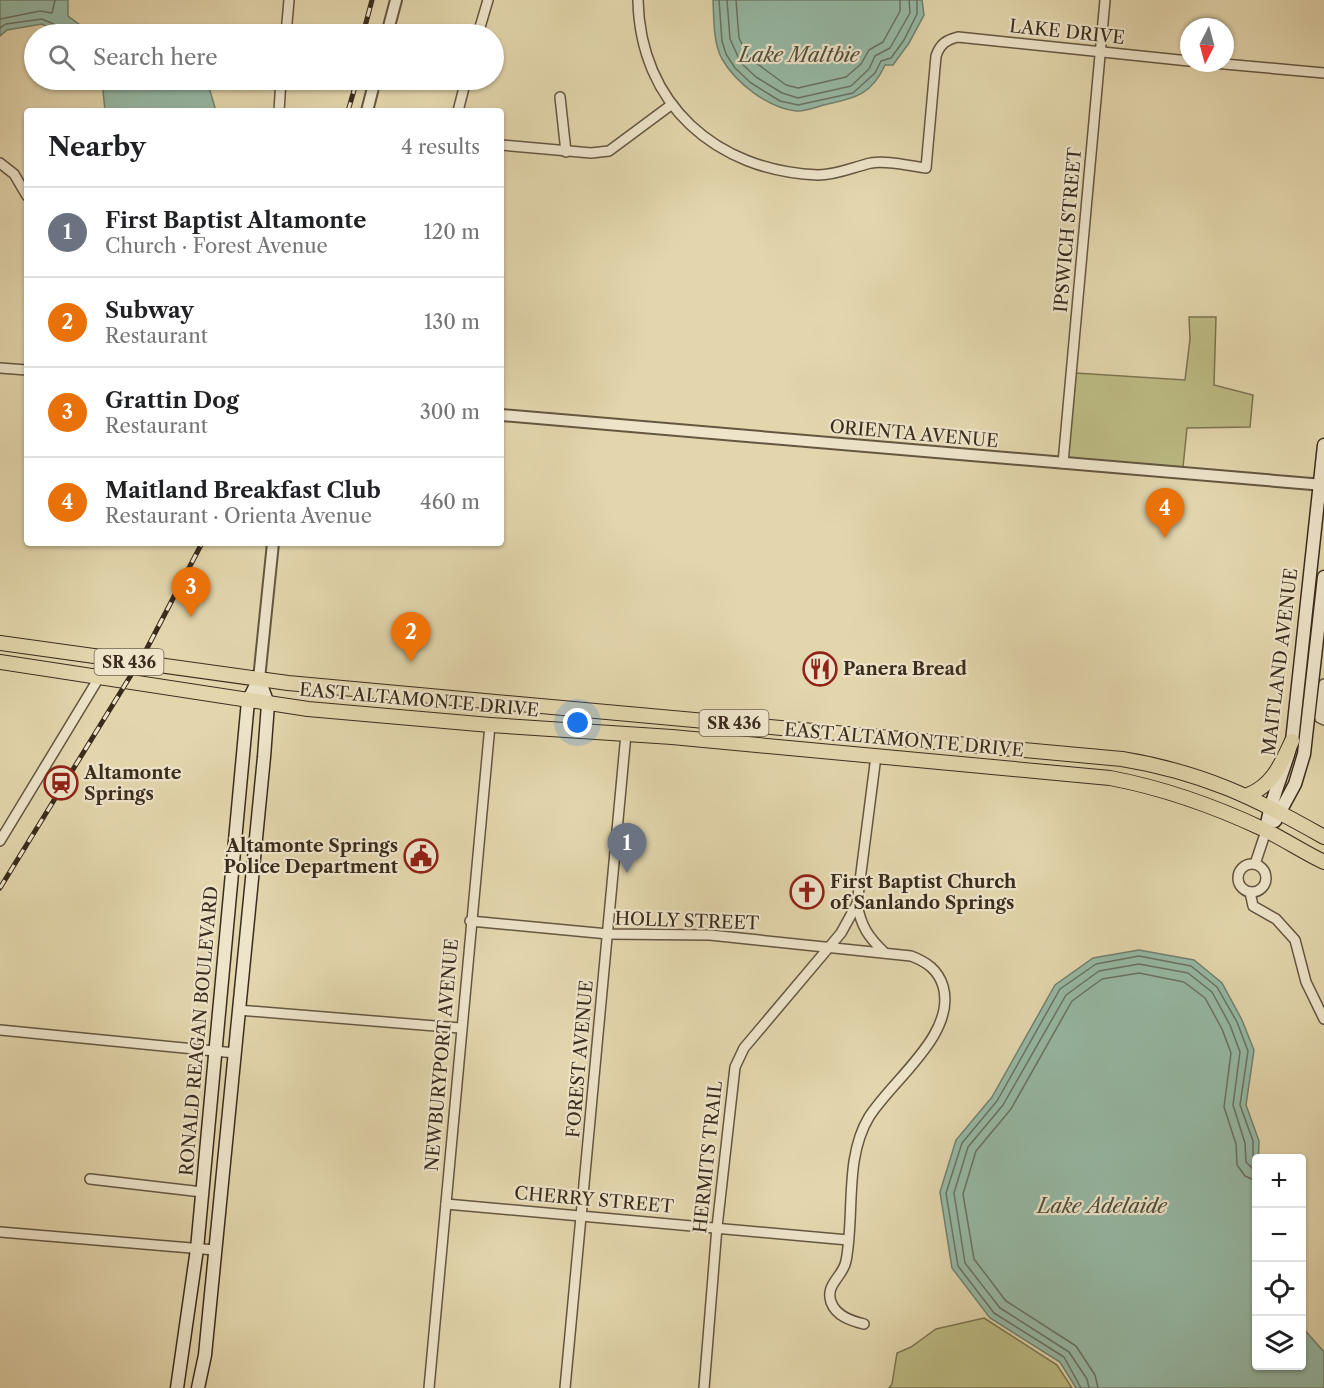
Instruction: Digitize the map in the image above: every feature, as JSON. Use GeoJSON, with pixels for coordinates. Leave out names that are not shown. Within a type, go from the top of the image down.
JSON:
{"type":"FeatureCollection","features":[{"type":"Feature","properties":{"kind":"main road","name":"MAITLAND AVENUE"},"geometry":{"type":"LineString","coordinates":[[1276,809],[1292,741],[1301,647],[1322,485],[1324,445]]}},
{"type":"Feature","properties":{"kind":"main road","name":"MAITLAND AVENUE"},"geometry":{"type":"LineString","coordinates":[[1266,831],[1276,809],[1300,771],[1304,754],[1320,648],[1324,577]]}},
{"type":"Feature","properties":{"kind":"main road","name":"EAST ALTAMONTE DRIVE"},"geometry":{"type":"LineString","coordinates":[[0,643],[259,679],[1035,750],[1152,764],[1200,777],[1248,795]]}},
{"type":"Feature","properties":{"kind":"main road"},"geometry":{"type":"LineString","coordinates":[[0,655],[16,645]]}},
{"type":"Feature","properties":{"kind":"main road","name":"EAST ALTAMONTE DRIVE"},"geometry":{"type":"LineString","coordinates":[[0,662],[268,704],[490,725],[672,737],[1094,776],[1140,784],[1210,806],[1266,831],[1324,862]]}},
{"type":"Feature","properties":{"kind":"main road","name":"RONALD REAGAN BOULEVARD"},"geometry":{"type":"LineString","coordinates":[[177,1388],[197,1249],[248,701],[259,679]]}},
{"type":"Feature","properties":{"kind":"main road","name":"RONALD REAGAN BOULEVARD"},"geometry":{"type":"LineString","coordinates":[[198,1388],[205,1355],[268,704],[259,679]]}},
{"type":"Feature","properties":{"kind":"main road"},"geometry":{"type":"LineString","coordinates":[[490,725],[500,710],[514,703]]}},
{"type":"Feature","properties":{"kind":"main road"},"geometry":{"type":"LineString","coordinates":[[672,737],[687,732],[699,720]]}},
{"type":"Feature","properties":{"kind":"main road"},"geometry":{"type":"LineString","coordinates":[[853,753],[866,749],[880,736]]}},
{"type":"Feature","properties":{"kind":"main road"},"geometry":{"type":"LineString","coordinates":[[876,756],[886,745],[900,738]]}},
{"type":"Feature","properties":{"kind":"main road"},"geometry":{"type":"LineString","coordinates":[[1248,795],[1262,789],[1271,780],[1292,741]]}},
{"type":"Feature","properties":{"kind":"main road"},"geometry":{"type":"LineString","coordinates":[[1016,768],[1030,761],[1035,750]]}},
{"type":"Feature","properties":{"kind":"main road","name":"SR 436"},"geometry":{"type":"LineString","coordinates":[[1248,795],[1324,837]]}},
{"type":"Feature","properties":{"kind":"street"},"geometry":{"type":"LineString","coordinates":[[287,24],[289,0]]}},
{"type":"Feature","properties":{"kind":"street"},"geometry":{"type":"LineString","coordinates":[[390,24],[396,0]]}},
{"type":"Feature","properties":{"kind":"street"},"geometry":{"type":"LineString","coordinates":[[481,24],[488,0]]}},
{"type":"Feature","properties":{"kind":"street"},"geometry":{"type":"LineString","coordinates":[[504,145],[566,152],[609,151],[671,105],[662,92],[650,65],[638,18],[638,0]]}},
{"type":"Feature","properties":{"kind":"street","name":"IPSWICH STREET"},"geometry":{"type":"LineString","coordinates":[[1064,463],[1105,0]]}},
{"type":"Feature","properties":{"kind":"street","name":"LAKE DRIVE"},"geometry":{"type":"LineString","coordinates":[[671,105],[701,135],[716,146],[736,156],[779,170],[828,174],[872,163],[926,168],[936,56],[942,43],[958,37],[1180,60]]}},
{"type":"Feature","properties":{"kind":"street"},"geometry":{"type":"LineString","coordinates":[[1234,65],[1324,74]]}},
{"type":"Feature","properties":{"kind":"street"},"geometry":{"type":"LineString","coordinates":[[279,108],[281,90]]}},
{"type":"Feature","properties":{"kind":"street"},"geometry":{"type":"LineString","coordinates":[[368,108],[372,90]]}},
{"type":"Feature","properties":{"kind":"street"},"geometry":{"type":"LineString","coordinates":[[459,108],[463,90]]}},
{"type":"Feature","properties":{"kind":"street"},"geometry":{"type":"LineString","coordinates":[[560,97],[566,152]]}},
{"type":"Feature","properties":{"kind":"street"},"geometry":{"type":"LineString","coordinates":[[0,163],[15,174],[24,190]]}},
{"type":"Feature","properties":{"kind":"street"},"geometry":{"type":"LineString","coordinates":[[0,368],[24,370]]}},
{"type":"Feature","properties":{"kind":"street","name":"ORIENTA AVENUE"},"geometry":{"type":"LineString","coordinates":[[504,415],[1322,485]]}},
{"type":"Feature","properties":{"kind":"street","name":"RONALD REAGAN BOULEVARD"},"geometry":{"type":"LineString","coordinates":[[259,679],[273,546]]}},
{"type":"Feature","properties":{"kind":"street"},"geometry":{"type":"LineString","coordinates":[[1301,647],[1320,648]]}},
{"type":"Feature","properties":{"kind":"street"},"geometry":{"type":"LineString","coordinates":[[0,841],[100,676]]}},
{"type":"Feature","properties":{"kind":"street"},"geometry":{"type":"LineString","coordinates":[[1324,684],[1320,718],[1324,720]]}},
{"type":"Feature","properties":{"kind":"street","name":"NEWBURYPORT AVENUE"},"geometry":{"type":"LineString","coordinates":[[429,1388],[460,1028],[490,725]]}},
{"type":"Feature","properties":{"kind":"street","name":"FOREST AVENUE"},"geometry":{"type":"LineString","coordinates":[[565,1388],[626,734]]}},
{"type":"Feature","properties":{"kind":"street","name":"HERMITS TRAIL"},"geometry":{"type":"LineString","coordinates":[[704,1388],[717,1227],[735,1067],[744,1048],[842,933],[857,903],[876,756]]}},
{"type":"Feature","properties":{"kind":"street"},"geometry":{"type":"LineString","coordinates":[[1255,864],[1266,831]]}},
{"type":"Feature","properties":{"kind":"street"},"geometry":{"type":"LineString","coordinates":[[1255,864],[1264,870],[1266,880],[1261,890],[1250,892],[1241,886],[1239,876],[1244,867],[1255,864]]}},
{"type":"Feature","properties":{"kind":"street"},"geometry":{"type":"LineString","coordinates":[[1250,892],[1253,906],[1276,920],[1295,940],[1306,982],[1324,1019]]}},
{"type":"Feature","properties":{"kind":"street"},"geometry":{"type":"LineString","coordinates":[[857,903],[861,924],[869,938],[885,953]]}},
{"type":"Feature","properties":{"kind":"street","name":"HOLLY STREET"},"geometry":{"type":"LineString","coordinates":[[471,921],[608,934],[710,935],[885,953],[911,956],[935,970],[945,995],[945,1008],[941,1022],[912,1065],[870,1117],[860,1136],[848,1240]]}},
{"type":"Feature","properties":{"kind":"street"},"geometry":{"type":"LineString","coordinates":[[238,1010],[460,1028]]}},
{"type":"Feature","properties":{"kind":"street"},"geometry":{"type":"LineString","coordinates":[[0,1030],[235,1053]]}},
{"type":"Feature","properties":{"kind":"street"},"geometry":{"type":"LineString","coordinates":[[90,1179],[202,1192]]}},
{"type":"Feature","properties":{"kind":"street","name":"CHERRY STREET"},"geometry":{"type":"LineString","coordinates":[[446,1204],[848,1240]]}},
{"type":"Feature","properties":{"kind":"street"},"geometry":{"type":"LineString","coordinates":[[0,1232],[215,1250]]}},
{"type":"Feature","properties":{"kind":"street"},"geometry":{"type":"LineString","coordinates":[[848,1240],[843,1272],[833,1282],[830,1291],[832,1303],[845,1317],[864,1324]]}},
{"type":"Feature","properties":{"kind":"shaded area"},"geometry":{"type":"Polygon","coordinates":[[[1189,317],[1216,317],[1214,385],[1253,395],[1250,427],[1187,428],[1183,467],[1068,458],[1076,373],[1185,380],[1190,339],[1189,317]]]}},
{"type":"Feature","properties":{"kind":"shaded area"},"geometry":{"type":"Polygon","coordinates":[[[984,1318],[1057,1365],[1072,1388],[889,1388],[892,1384],[897,1353],[911,1347],[936,1329],[984,1318]]]}},
{"type":"Feature","properties":{"kind":"water"},"geometry":{"type":"Polygon","coordinates":[[[0,0],[68,0],[68,16],[79,24],[24,24],[24,27],[7,30],[0,36],[0,0]]]}},
{"type":"Feature","properties":{"kind":"water","name":"Lake Maltbie"},"geometry":{"type":"Polygon","coordinates":[[[713,0],[922,0],[924,15],[909,43],[893,65],[885,65],[869,89],[855,97],[796,111],[764,100],[744,85],[728,68],[717,45],[713,0]]]}},
{"type":"Feature","properties":{"kind":"water"},"geometry":{"type":"Polygon","coordinates":[[[103,90],[209,90],[215,108],[105,108],[103,90]]]}},
{"type":"Feature","properties":{"kind":"water","name":"Lake Adelaide"},"geometry":{"type":"Polygon","coordinates":[[[1139,950],[1194,960],[1222,983],[1242,1020],[1254,1050],[1246,1105],[1259,1141],[1259,1154],[1252,1154],[1252,1370],[1306,1370],[1306,1332],[1324,1352],[1324,1388],[1076,1388],[1060,1362],[990,1318],[952,1268],[940,1192],[956,1140],[992,1097],[1055,985],[1093,958],[1139,950]]]}},
{"type":"Feature","properties":{"kind":"railway"},"geometry":{"type":"LineString","coordinates":[[366,24],[372,0]]}},
{"type":"Feature","properties":{"kind":"railway"},"geometry":{"type":"LineString","coordinates":[[349,108],[354,90]]}},
{"type":"Feature","properties":{"kind":"railway"},"geometry":{"type":"LineString","coordinates":[[0,888],[144,654],[200,546]]}},
{"type":"Feature","properties":{"kind":"place","name":"Maitland Breakfast Club"},"geometry":{"type":"Point","coordinates":[1165,538]}},
{"type":"Feature","properties":{"kind":"place","name":"Grattin Dog"},"geometry":{"type":"Point","coordinates":[191,617]}},
{"type":"Feature","properties":{"kind":"place","name":"Subway"},"geometry":{"type":"Point","coordinates":[411,662]}},
{"type":"Feature","properties":{"kind":"place","name":"Panera Bread"},"geometry":{"type":"Point","coordinates":[820,669]}},
{"type":"Feature","properties":{"kind":"place","name":"Altamonte Springs"},"geometry":{"type":"Point","coordinates":[61,783]}},
{"type":"Feature","properties":{"kind":"place","name":"Altamonte Springs Police Department"},"geometry":{"type":"Point","coordinates":[421,856]}},
{"type":"Feature","properties":{"kind":"place","name":"First Baptist Altamonte"},"geometry":{"type":"Point","coordinates":[627,873]}},
{"type":"Feature","properties":{"kind":"place","name":"First Baptist Church of Sanlando Springs"},"geometry":{"type":"Point","coordinates":[807,892]}}]}
